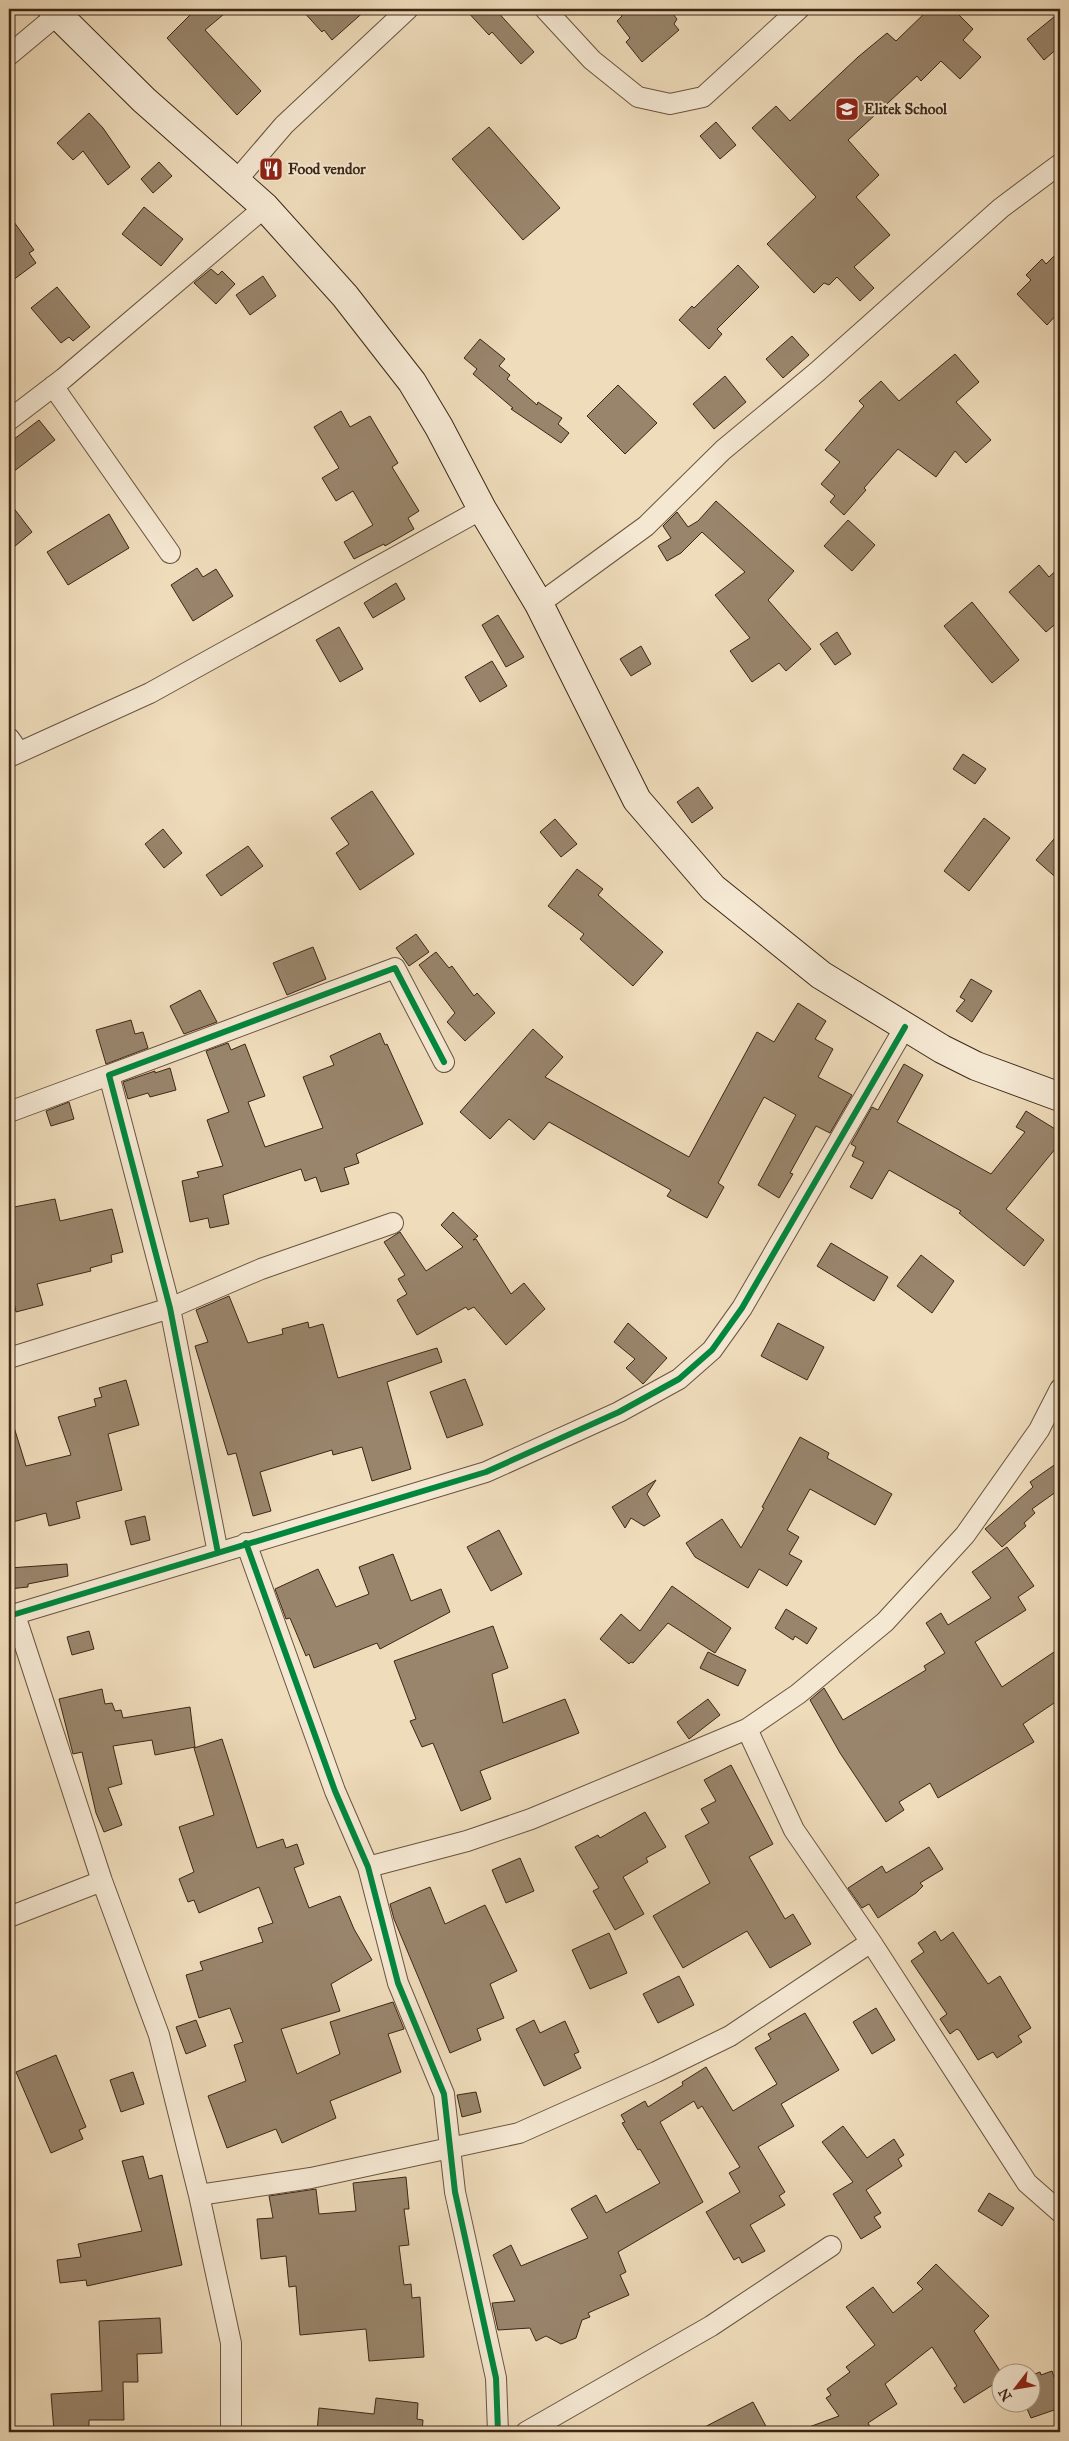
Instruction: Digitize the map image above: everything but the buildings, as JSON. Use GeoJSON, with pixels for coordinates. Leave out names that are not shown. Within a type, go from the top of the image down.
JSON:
{"type":"FeatureCollection","features":[{"type":"Feature","properties":{"kind":"main road"},"geometry":{"type":"LineString","coordinates":[[54,12],[144,100],[265,207],[345,296],[412,382],[439,427],[482,509],[539,604],[637,800],[713,888],[821,975],[905,1027],[976,1066],[1060,1097]]}},
{"type":"Feature","properties":{"kind":"street"},"geometry":{"type":"LineString","coordinates":[[236,181],[284,125],[408,9]]}},
{"type":"Feature","properties":{"kind":"street"},"geometry":{"type":"LineString","coordinates":[[545,9],[592,60],[638,97],[670,104],[703,97],[800,9]]}},
{"type":"Feature","properties":{"kind":"street"},"geometry":{"type":"LineString","coordinates":[[9,55],[54,12]]}},
{"type":"Feature","properties":{"kind":"street"},"geometry":{"type":"LineString","coordinates":[[539,604],[646,526],[723,450],[817,372],[1001,208],[1060,164]]}},
{"type":"Feature","properties":{"kind":"street"},"geometry":{"type":"LineString","coordinates":[[9,420],[53,386],[265,207]]}},
{"type":"Feature","properties":{"kind":"street"},"geometry":{"type":"LineString","coordinates":[[53,386],[170,553]]}},
{"type":"Feature","properties":{"kind":"street"},"geometry":{"type":"LineString","coordinates":[[12,749],[150,693],[482,509]]}},
{"type":"Feature","properties":{"kind":"street"},"geometry":{"type":"LineString","coordinates":[[9,1112],[395,968],[444,1062]]}},
{"type":"Feature","properties":{"kind":"street"},"geometry":{"type":"LineString","coordinates":[[231,2432],[232,2343],[199,2195],[159,2034],[102,1881],[12,1616],[218,1554],[246,1543],[486,1472],[619,1412],[679,1379],[712,1350],[742,1308],[905,1027]]}},
{"type":"Feature","properties":{"kind":"street"},"geometry":{"type":"LineString","coordinates":[[109,1075],[170,1308],[218,1554]]}},
{"type":"Feature","properties":{"kind":"street"},"geometry":{"type":"LineString","coordinates":[[9,1358],[170,1308],[261,1269],[393,1223]]}},
{"type":"Feature","properties":{"kind":"street"},"geometry":{"type":"LineString","coordinates":[[368,1868],[468,1841],[531,1820],[747,1729],[798,1694],[885,1622],[966,1535],[1039,1430],[1060,1389]]}},
{"type":"Feature","properties":{"kind":"street"},"geometry":{"type":"LineString","coordinates":[[246,1543],[335,1791],[368,1868],[398,1983],[444,2094],[452,2149],[455,2192],[496,2378],[498,2432]]}},
{"type":"Feature","properties":{"kind":"street"},"geometry":{"type":"LineString","coordinates":[[747,1729],[794,1830],[871,1942],[1027,2182],[1060,2212]]}},
{"type":"Feature","properties":{"kind":"street"},"geometry":{"type":"LineString","coordinates":[[9,1917],[102,1881]]}},
{"type":"Feature","properties":{"kind":"street"},"geometry":{"type":"LineString","coordinates":[[199,2195],[311,2178],[519,2133],[656,2072],[730,2036],[871,1942]]}},
{"type":"Feature","properties":{"kind":"street"},"geometry":{"type":"LineString","coordinates":[[526,2432],[711,2326],[831,2246]]}},
{"type":"Feature","properties":{"kind":"cycle path"},"geometry":{"type":"LineString","coordinates":[[218,1553],[170,1308],[109,1075],[395,968],[444,1062]]}},
{"type":"Feature","properties":{"kind":"cycle path"},"geometry":{"type":"LineString","coordinates":[[9,1616],[486,1472],[619,1412],[679,1379],[712,1350],[742,1308],[905,1027]]}},
{"type":"Feature","properties":{"kind":"cycle path"},"geometry":{"type":"LineString","coordinates":[[246,1543],[335,1791],[368,1867],[398,1983],[444,2094],[455,2192],[496,2378],[498,2432]]}},
{"type":"Feature","properties":{"kind":"place","name":"Elitek School"},"geometry":{"type":"Point","coordinates":[847,109]}},
{"type":"Feature","properties":{"kind":"place","name":"Food vendor"},"geometry":{"type":"Point","coordinates":[271,169]}}]}
